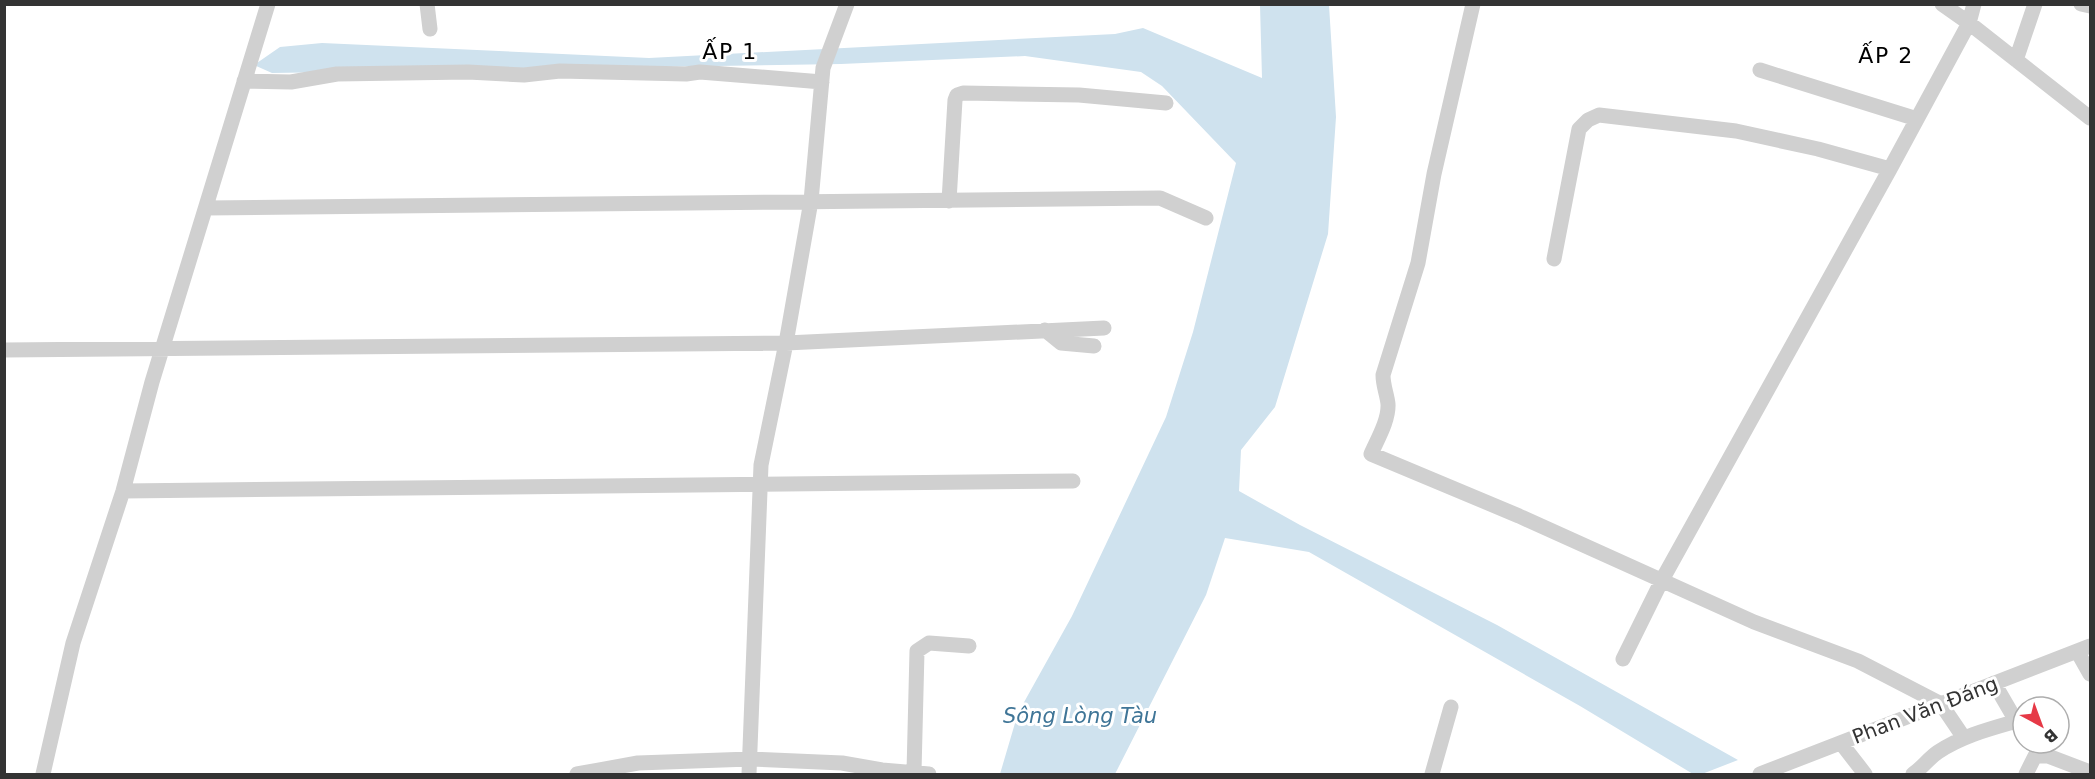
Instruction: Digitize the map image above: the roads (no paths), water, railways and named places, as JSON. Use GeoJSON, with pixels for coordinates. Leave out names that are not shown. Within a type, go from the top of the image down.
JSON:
{"type":"FeatureCollection","features":[{"type":"Feature","properties":{"kind":"street"},"geometry":{"type":"LineString","coordinates":[[43,774],[73,643],[123,491],[162,350],[268,4]]}},
{"type":"Feature","properties":{"kind":"street"},"geometry":{"type":"LineString","coordinates":[[427,4],[430,29]]}},
{"type":"Feature","properties":{"kind":"street"},"geometry":{"type":"LineString","coordinates":[[749,768],[760,484],[765,442],[786,343],[811,201],[823,75],[831,45],[847,4]]}},
{"type":"Feature","properties":{"kind":"street"},"geometry":{"type":"LineString","coordinates":[[1473,4],[1434,174],[1418,263],[1383,375],[1388,405],[1386,416],[1371,454],[1519,516],[1754,622],[1858,661],[1943,707],[1963,736]]}},
{"type":"Feature","properties":{"kind":"street"},"geometry":{"type":"LineString","coordinates":[[1942,4],[2091,118]]}},
{"type":"Feature","properties":{"kind":"street"},"geometry":{"type":"LineString","coordinates":[[1623,659],[1662,580],[1969,23],[1974,4]]}},
{"type":"Feature","properties":{"kind":"street"},"geometry":{"type":"LineString","coordinates":[[2016,60],[2035,4]]}},
{"type":"Feature","properties":{"kind":"street"},"geometry":{"type":"LineString","coordinates":[[2081,4],[2091,6]]}},
{"type":"Feature","properties":{"kind":"street"},"geometry":{"type":"LineString","coordinates":[[1760,70],[1917,119]]}},
{"type":"Feature","properties":{"kind":"street"},"geometry":{"type":"LineString","coordinates":[[244,81],[291,82],[338,74],[476,72],[524,75],[560,71],[823,75]]}},
{"type":"Feature","properties":{"kind":"street"},"geometry":{"type":"LineString","coordinates":[[949,201],[957,95],[963,93],[1079,95],[1166,103]]}},
{"type":"Feature","properties":{"kind":"street"},"geometry":{"type":"LineString","coordinates":[[1554,259],[1579,129],[1588,120],[1599,116],[1736,131],[1818,149],[1890,169]]}},
{"type":"Feature","properties":{"kind":"street"},"geometry":{"type":"LineString","coordinates":[[206,208],[1160,198],[1206,219]]}},
{"type":"Feature","properties":{"kind":"street"},"geometry":{"type":"LineString","coordinates":[[4,350],[786,343],[1104,328]]}},
{"type":"Feature","properties":{"kind":"street"},"geometry":{"type":"LineString","coordinates":[[1045,330],[1061,343],[1094,346]]}},
{"type":"Feature","properties":{"kind":"street"},"geometry":{"type":"LineString","coordinates":[[123,491],[1073,481]]}},
{"type":"Feature","properties":{"kind":"street"},"geometry":{"type":"LineString","coordinates":[[577,774],[638,763],[749,768],[842,763],[882,770],[922,773],[917,651],[929,644],[969,646]]}},
{"type":"Feature","properties":{"kind":"street","name":"Phan Văn Đáng"},"geometry":{"type":"LineString","coordinates":[[1760,774],[1845,748],[1943,707],[2085,658]]}},
{"type":"Feature","properties":{"kind":"street"},"geometry":{"type":"LineString","coordinates":[[1997,688],[2011,712]]}},
{"type":"Feature","properties":{"kind":"street"},"geometry":{"type":"LineString","coordinates":[[1432,774],[1452,707]]}},
{"type":"Feature","properties":{"kind":"street"},"geometry":{"type":"LineString","coordinates":[[1913,774],[1935,754],[1963,736],[2011,724]]}},
{"type":"Feature","properties":{"kind":"street"},"geometry":{"type":"LineString","coordinates":[[1845,748],[1864,774]]}},
{"type":"Feature","properties":{"kind":"street"},"geometry":{"type":"LineString","coordinates":[[2026,774],[2030,755]]}},
{"type":"Feature","properties":{"kind":"street"},"geometry":{"type":"LineString","coordinates":[[2045,755],[2091,772]]}},
{"type":"Feature","properties":{"kind":"water","name":"Sông Lòng Tàu"},"geometry":{"type":"Polygon","coordinates":[[[1260,5],[1329,5],[1336,117],[1328,234],[1275,407],[1241,450],[1239,491],[1300,525],[1497,625],[1738,760],[1702,774],[1693,774],[1580,706],[1309,552],[1225,538],[1206,595],[1115,774],[1000,774],[1018,713],[1072,616],[1166,417],[1193,332],[1236,163],[1162,86],[1141,72],[1025,56],[841,64],[272,73],[254,65],[280,47],[322,43],[649,58],[1115,34],[1143,28],[1262,78],[1260,5]]]}},
{"type":"Feature","properties":{"kind":"district","name":"ẤP 1"},"geometry":{"type":"Point","coordinates":[730,51]}},
{"type":"Feature","properties":{"kind":"district","name":"ẤP 2"},"geometry":{"type":"Point","coordinates":[1886,55]}}]}
